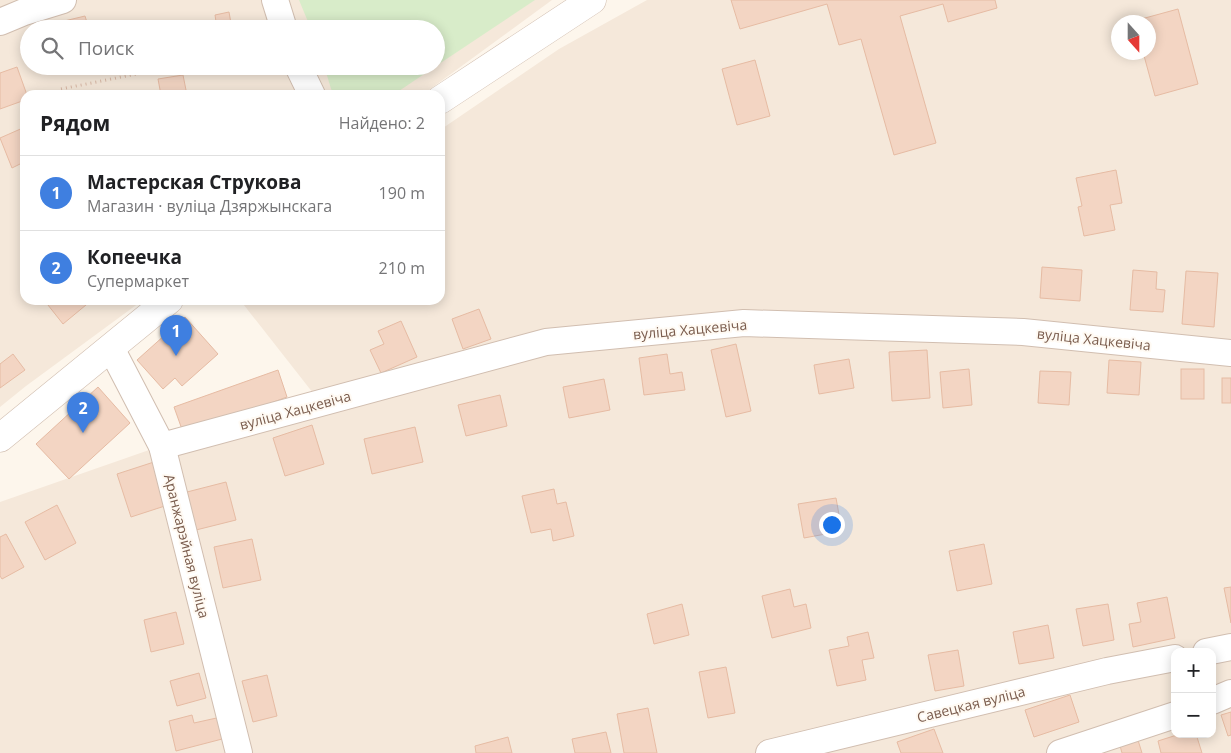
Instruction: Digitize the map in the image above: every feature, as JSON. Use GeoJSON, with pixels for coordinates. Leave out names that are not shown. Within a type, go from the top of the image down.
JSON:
{"type":"FeatureCollection","features":[{"type":"Feature","properties":{"kind":"street"},"geometry":{"type":"LineString","coordinates":[[0,22],[24,12],[63,0]]}},
{"type":"Feature","properties":{"kind":"street"},"geometry":{"type":"LineString","coordinates":[[275,0],[281,20]]}},
{"type":"Feature","properties":{"kind":"street"},"geometry":{"type":"LineString","coordinates":[[445,97],[592,0]]}},
{"type":"Feature","properties":{"kind":"street"},"geometry":{"type":"LineString","coordinates":[[302,75],[310,90]]}},
{"type":"Feature","properties":{"kind":"street"},"geometry":{"type":"LineString","coordinates":[[0,438],[163,305]]}},
{"type":"Feature","properties":{"kind":"street","name":"вуліца Хацкевіча"},"geometry":{"type":"LineString","coordinates":[[162,446],[546,342],[744,323],[1023,332],[1231,353]]}},
{"type":"Feature","properties":{"kind":"street","name":"Аранжарэйная вуліца"},"geometry":{"type":"LineString","coordinates":[[111,348],[162,446],[240,753]]}},
{"type":"Feature","properties":{"kind":"street"},"geometry":{"type":"LineString","coordinates":[[1216,650],[1231,647]]}},
{"type":"Feature","properties":{"kind":"street","name":"Савецкая вуліца"},"geometry":{"type":"LineString","coordinates":[[768,753],[1108,671],[1171,659]]}},
{"type":"Feature","properties":{"kind":"street"},"geometry":{"type":"LineString","coordinates":[[1216,699],[1231,693]]}},
{"type":"Feature","properties":{"kind":"street"},"geometry":{"type":"LineString","coordinates":[[1060,753],[1171,716]]}},
{"type":"Feature","properties":{"kind":"path"},"geometry":{"type":"LineString","coordinates":[[61,89],[132,75]]}},
{"type":"Feature","properties":{"kind":"shaded area"},"geometry":{"type":"Polygon","coordinates":[[[0,0],[552,0],[429,90],[20,90],[20,305],[136,305],[0,407],[0,0]]]}},
{"type":"Feature","properties":{"kind":"shaded area"},"geometry":{"type":"Polygon","coordinates":[[[647,0],[1231,0],[1231,753],[0,753],[0,502],[313,393],[244,305],[445,305],[445,127],[559,49],[647,0]]]}},
{"type":"Feature","properties":{"kind":"green space"},"geometry":{"type":"Polygon","coordinates":[[[299,0],[535,0],[445,60],[445,20],[307,20],[299,0]]]}},
{"type":"Feature","properties":{"kind":"green space"},"geometry":{"type":"Polygon","coordinates":[[[327,75],[423,75],[400,90],[331,90],[327,75]]]}},
{"type":"Feature","properties":{"kind":"building"},"geometry":{"type":"Polygon","coordinates":[[[731,0],[995,0],[997,8],[948,22],[943,4],[900,16],[936,143],[894,155],[861,39],[839,45],[827,4],[740,29],[731,0]]]}},
{"type":"Feature","properties":{"kind":"building"},"geometry":{"type":"Polygon","coordinates":[[[1178,9],[1198,84],[1155,96],[1145,60],[1156,60],[1156,15],[1178,9]]]}},
{"type":"Feature","properties":{"kind":"building"},"geometry":{"type":"Polygon","coordinates":[[[229,12],[230,20],[216,20],[215,15],[229,12]]]}},
{"type":"Feature","properties":{"kind":"building"},"geometry":{"type":"Polygon","coordinates":[[[85,16],[86,20],[68,20],[85,16]]]}},
{"type":"Feature","properties":{"kind":"building"},"geometry":{"type":"Polygon","coordinates":[[[755,60],[770,116],[737,125],[722,69],[755,60]]]}},
{"type":"Feature","properties":{"kind":"building"},"geometry":{"type":"Polygon","coordinates":[[[17,67],[25,90],[20,90],[20,102],[0,109],[0,73],[17,67]]]}},
{"type":"Feature","properties":{"kind":"building"},"geometry":{"type":"Polygon","coordinates":[[[183,75],[186,90],[160,90],[158,79],[183,75]]]}},
{"type":"Feature","properties":{"kind":"building"},"geometry":{"type":"Polygon","coordinates":[[[20,129],[20,164],[12,168],[0,138],[20,129]]]}},
{"type":"Feature","properties":{"kind":"building"},"geometry":{"type":"Polygon","coordinates":[[[1116,170],[1122,203],[1110,205],[1115,230],[1084,236],[1078,207],[1082,206],[1076,178],[1116,170]]]}},
{"type":"Feature","properties":{"kind":"building"},"geometry":{"type":"Polygon","coordinates":[[[1042,267],[1082,270],[1080,301],[1040,298],[1042,267]]]}},
{"type":"Feature","properties":{"kind":"building"},"geometry":{"type":"Polygon","coordinates":[[[1133,270],[1157,272],[1156,289],[1165,290],[1163,312],[1130,310],[1133,270]]]}},
{"type":"Feature","properties":{"kind":"building"},"geometry":{"type":"Polygon","coordinates":[[[1186,271],[1218,273],[1214,327],[1182,324],[1186,271]]]}},
{"type":"Feature","properties":{"kind":"building"},"geometry":{"type":"Polygon","coordinates":[[[48,305],[86,305],[63,324],[48,305]]]}},
{"type":"Feature","properties":{"kind":"building"},"geometry":{"type":"Polygon","coordinates":[[[479,309],[491,339],[463,349],[452,319],[479,309]]]}},
{"type":"Feature","properties":{"kind":"building"},"geometry":{"type":"Polygon","coordinates":[[[185,317],[218,354],[182,386],[175,378],[163,389],[137,360],[185,317]]]}},
{"type":"Feature","properties":{"kind":"building"},"geometry":{"type":"Polygon","coordinates":[[[401,321],[417,357],[381,373],[370,350],[384,344],[378,331],[401,321]]]}},
{"type":"Feature","properties":{"kind":"building"},"geometry":{"type":"Polygon","coordinates":[[[736,344],[751,411],[726,417],[711,350],[736,344]]]}},
{"type":"Feature","properties":{"kind":"building"},"geometry":{"type":"Polygon","coordinates":[[[927,350],[930,398],[892,401],[889,352],[927,350]]]}},
{"type":"Feature","properties":{"kind":"building"},"geometry":{"type":"Polygon","coordinates":[[[13,354],[25,370],[0,388],[0,364],[13,354]]]}},
{"type":"Feature","properties":{"kind":"building"},"geometry":{"type":"Polygon","coordinates":[[[667,354],[670,374],[682,372],[685,390],[644,395],[639,358],[667,354]]]}},
{"type":"Feature","properties":{"kind":"building"},"geometry":{"type":"Polygon","coordinates":[[[849,359],[854,388],[819,394],[814,365],[849,359]]]}},
{"type":"Feature","properties":{"kind":"building"},"geometry":{"type":"Polygon","coordinates":[[[1109,360],[1141,362],[1139,395],[1107,393],[1109,360]]]}},
{"type":"Feature","properties":{"kind":"building"},"geometry":{"type":"Polygon","coordinates":[[[969,369],[972,405],[943,408],[940,372],[969,369]]]}},
{"type":"Feature","properties":{"kind":"building"},"geometry":{"type":"Polygon","coordinates":[[[1181,369],[1204,369],[1204,399],[1181,399],[1181,369]]]}},
{"type":"Feature","properties":{"kind":"building"},"geometry":{"type":"Polygon","coordinates":[[[278,370],[287,397],[184,435],[174,407],[278,370]]]}},
{"type":"Feature","properties":{"kind":"building"},"geometry":{"type":"Polygon","coordinates":[[[1040,371],[1071,372],[1069,405],[1038,403],[1040,371]]]}},
{"type":"Feature","properties":{"kind":"building"},"geometry":{"type":"Polygon","coordinates":[[[1222,378],[1231,378],[1231,403],[1222,403],[1222,378]]]}},
{"type":"Feature","properties":{"kind":"building"},"geometry":{"type":"Polygon","coordinates":[[[604,379],[610,410],[569,418],[563,387],[604,379]]]}},
{"type":"Feature","properties":{"kind":"building"},"geometry":{"type":"Polygon","coordinates":[[[98,387],[130,423],[69,479],[36,444],[98,387]]]}},
{"type":"Feature","properties":{"kind":"building"},"geometry":{"type":"Polygon","coordinates":[[[500,395],[507,426],[466,436],[458,405],[500,395]]]}},
{"type":"Feature","properties":{"kind":"building"},"geometry":{"type":"Polygon","coordinates":[[[312,425],[324,464],[285,476],[273,438],[312,425]]]}},
{"type":"Feature","properties":{"kind":"building"},"geometry":{"type":"Polygon","coordinates":[[[415,427],[423,462],[372,474],[364,439],[415,427]]]}},
{"type":"Feature","properties":{"kind":"building"},"geometry":{"type":"Polygon","coordinates":[[[157,461],[171,504],[131,517],[117,474],[157,461]]]}},
{"type":"Feature","properties":{"kind":"building"},"geometry":{"type":"Polygon","coordinates":[[[226,482],[236,520],[196,530],[187,492],[226,482]]]}},
{"type":"Feature","properties":{"kind":"building"},"geometry":{"type":"Polygon","coordinates":[[[554,489],[557,504],[566,502],[574,536],[553,541],[551,529],[531,533],[522,496],[554,489]]]}},
{"type":"Feature","properties":{"kind":"building"},"geometry":{"type":"Polygon","coordinates":[[[836,498],[842,531],[804,538],[798,504],[836,498]]]}},
{"type":"Feature","properties":{"kind":"building"},"geometry":{"type":"Polygon","coordinates":[[[57,505],[76,543],[45,560],[25,522],[57,505]]]}},
{"type":"Feature","properties":{"kind":"building"},"geometry":{"type":"Polygon","coordinates":[[[6,534],[24,567],[2,579],[0,576],[0,537],[6,534]]]}},
{"type":"Feature","properties":{"kind":"building"},"geometry":{"type":"Polygon","coordinates":[[[252,539],[261,580],[223,588],[214,547],[252,539]]]}},
{"type":"Feature","properties":{"kind":"building"},"geometry":{"type":"Polygon","coordinates":[[[984,544],[992,584],[957,591],[949,551],[984,544]]]}},
{"type":"Feature","properties":{"kind":"building"},"geometry":{"type":"Polygon","coordinates":[[[1231,587],[1231,623],[1224,588],[1231,587]]]}},
{"type":"Feature","properties":{"kind":"building"},"geometry":{"type":"Polygon","coordinates":[[[790,589],[794,607],[806,604],[811,628],[772,638],[762,596],[790,589]]]}},
{"type":"Feature","properties":{"kind":"building"},"geometry":{"type":"Polygon","coordinates":[[[1167,597],[1175,638],[1133,647],[1129,624],[1141,622],[1137,603],[1167,597]]]}},
{"type":"Feature","properties":{"kind":"building"},"geometry":{"type":"Polygon","coordinates":[[[682,604],[689,635],[654,644],[647,614],[682,604]]]}},
{"type":"Feature","properties":{"kind":"building"},"geometry":{"type":"Polygon","coordinates":[[[1108,604],[1114,640],[1083,646],[1076,609],[1108,604]]]}},
{"type":"Feature","properties":{"kind":"building"},"geometry":{"type":"Polygon","coordinates":[[[176,612],[184,644],[151,652],[144,620],[176,612]]]}},
{"type":"Feature","properties":{"kind":"building"},"geometry":{"type":"Polygon","coordinates":[[[1048,625],[1054,658],[1019,664],[1013,632],[1048,625]]]}},
{"type":"Feature","properties":{"kind":"building"},"geometry":{"type":"Polygon","coordinates":[[[868,632],[874,658],[862,660],[866,680],[837,686],[829,650],[849,646],[847,637],[868,632]]]}},
{"type":"Feature","properties":{"kind":"building"},"geometry":{"type":"Polygon","coordinates":[[[958,650],[964,686],[935,691],[928,655],[958,650]]]}},
{"type":"Feature","properties":{"kind":"building"},"geometry":{"type":"Polygon","coordinates":[[[726,667],[735,713],[708,718],[699,672],[726,667]]]}},
{"type":"Feature","properties":{"kind":"building"},"geometry":{"type":"Polygon","coordinates":[[[199,673],[206,698],[177,706],[170,681],[199,673]]]}},
{"type":"Feature","properties":{"kind":"building"},"geometry":{"type":"Polygon","coordinates":[[[267,675],[277,716],[253,722],[242,681],[267,675]]]}},
{"type":"Feature","properties":{"kind":"building"},"geometry":{"type":"Polygon","coordinates":[[[1070,695],[1079,722],[1034,737],[1025,710],[1070,695]]]}},
{"type":"Feature","properties":{"kind":"building"},"geometry":{"type":"Polygon","coordinates":[[[648,708],[657,753],[624,753],[617,714],[648,708]]]}},
{"type":"Feature","properties":{"kind":"building"},"geometry":{"type":"Polygon","coordinates":[[[1231,712],[1231,735],[1228,736],[1221,715],[1231,712]]]}},
{"type":"Feature","properties":{"kind":"building"},"geometry":{"type":"Polygon","coordinates":[[[192,715],[194,723],[221,717],[226,738],[176,751],[169,721],[192,715]]]}},
{"type":"Feature","properties":{"kind":"building"},"geometry":{"type":"Polygon","coordinates":[[[934,729],[943,753],[901,753],[897,742],[934,729]]]}},
{"type":"Feature","properties":{"kind":"building"},"geometry":{"type":"Polygon","coordinates":[[[606,732],[611,753],[575,753],[572,739],[606,732]]]}},
{"type":"Feature","properties":{"kind":"building"},"geometry":{"type":"Polygon","coordinates":[[[508,737],[512,753],[476,753],[475,746],[508,737]]]}},
{"type":"Feature","properties":{"kind":"building"},"geometry":{"type":"Polygon","coordinates":[[[1137,737],[1142,753],[1122,753],[1119,742],[1137,737]]]}},
{"type":"Feature","properties":{"kind":"building"},"geometry":{"type":"Polygon","coordinates":[[[1171,737],[1197,738],[1202,753],[1161,753],[1158,741],[1171,737]]]}},
{"type":"Feature","properties":{"kind":"place","name":"Мастерская Струкова"},"geometry":{"type":"Point","coordinates":[176,356]}},
{"type":"Feature","properties":{"kind":"place","name":"Копеечка"},"geometry":{"type":"Point","coordinates":[83,433]}}]}
